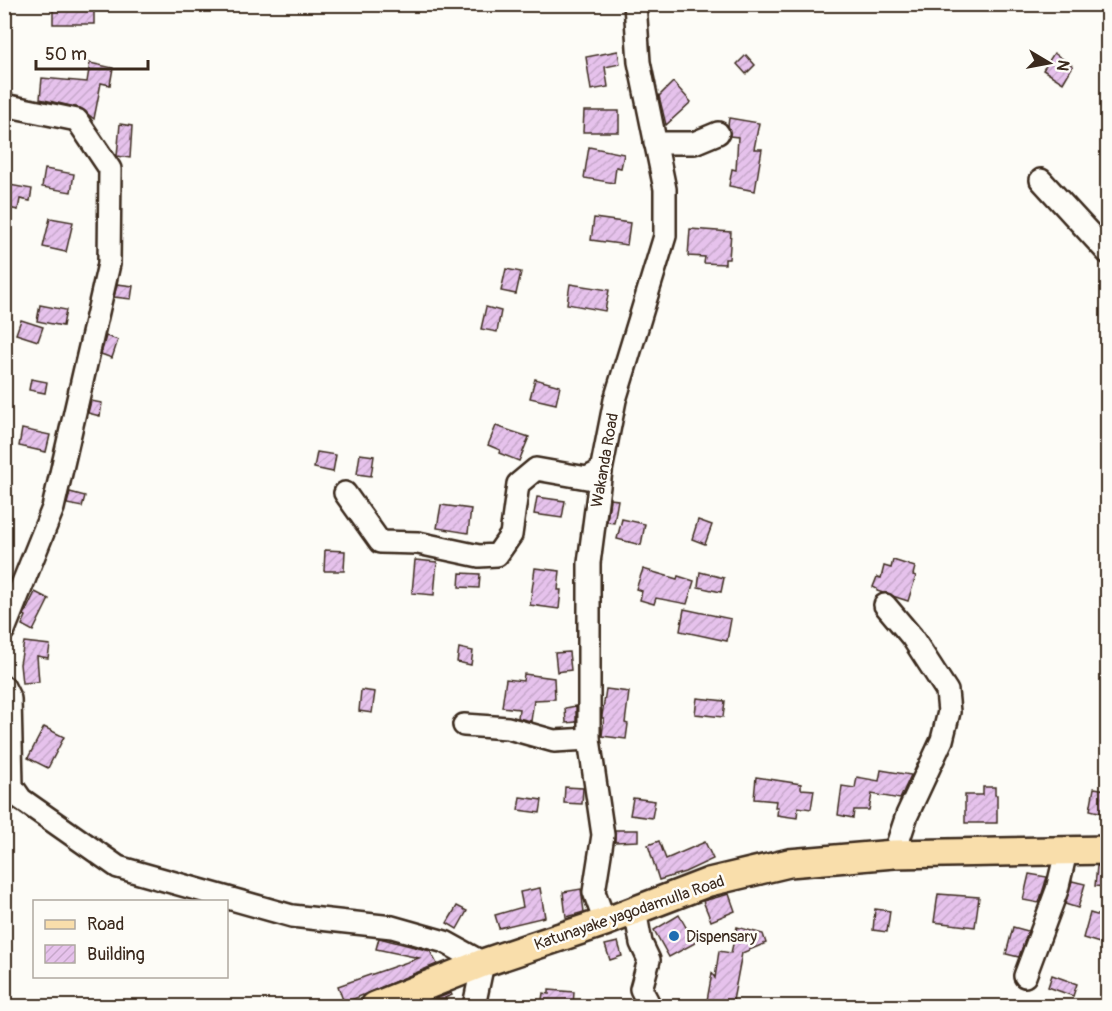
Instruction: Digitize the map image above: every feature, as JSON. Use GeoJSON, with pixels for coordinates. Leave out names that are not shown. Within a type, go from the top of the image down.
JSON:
{"type":"FeatureCollection","features":[{"type":"Feature","properties":{"kind":"main road","name":"Katunayake yagodamulla Road"},"geometry":{"type":"LineString","coordinates":[[375,1006],[483,963],[709,882],[789,863],[894,854],[1107,850]]}},
{"type":"Feature","properties":{"kind":"street","name":"Wakanda Road"},"geometry":{"type":"LineString","coordinates":[[605,921],[594,892],[603,835],[589,740],[589,563],[600,471],[615,400],[665,236],[665,189],[639,62],[635,4]]}},
{"type":"Feature","properties":{"kind":"street"},"geometry":{"type":"LineString","coordinates":[[4,105],[77,120],[110,170],[108,264],[86,368],[53,508],[4,630]]}},
{"type":"Feature","properties":{"kind":"street"},"geometry":{"type":"LineString","coordinates":[[655,143],[694,143],[718,133]]}},
{"type":"Feature","properties":{"kind":"street"},"geometry":{"type":"LineString","coordinates":[[1041,180],[1107,253]]}},
{"type":"Feature","properties":{"kind":"street"},"geometry":{"type":"LineString","coordinates":[[345,494],[380,542],[418,543],[479,556],[497,555],[512,535],[518,484],[536,469],[587,478],[600,471]]}},
{"type":"Feature","properties":{"kind":"street"},"geometry":{"type":"LineString","coordinates":[[885,605],[912,637],[947,691],[949,712],[942,740],[907,815],[894,854]]}},
{"type":"Feature","properties":{"kind":"street"},"geometry":{"type":"LineString","coordinates":[[4,687],[10,699],[12,786],[21,799],[118,867],[292,916],[392,927],[445,942],[483,963],[474,1006]]}},
{"type":"Feature","properties":{"kind":"street"},"geometry":{"type":"LineString","coordinates":[[464,725],[508,728],[554,741],[589,740]]}},
{"type":"Feature","properties":{"kind":"street"},"geometry":{"type":"LineString","coordinates":[[1025,976],[1057,890],[1065,852]]}},
{"type":"Feature","properties":{"kind":"street"},"geometry":{"type":"LineString","coordinates":[[635,910],[642,943],[649,960],[641,989],[650,1006]]}},
{"type":"Feature","properties":{"kind":"building"},"geometry":{"type":"Polygon","coordinates":[[[53,5],[94,5],[94,24],[53,24],[53,5]]]}},
{"type":"Feature","properties":{"kind":"building"},"geometry":{"type":"Polygon","coordinates":[[[618,51],[620,64],[605,67],[608,87],[591,90],[586,57],[618,51]]]}},
{"type":"Feature","properties":{"kind":"building"},"geometry":{"type":"Polygon","coordinates":[[[1054,53],[1073,66],[1063,83],[1043,70],[1054,53]]]}},
{"type":"Feature","properties":{"kind":"building"},"geometry":{"type":"Polygon","coordinates":[[[746,55],[755,65],[746,74],[737,64],[746,55]]]}},
{"type":"Feature","properties":{"kind":"building"},"geometry":{"type":"Polygon","coordinates":[[[90,63],[113,68],[110,85],[101,83],[94,119],[80,108],[40,99],[42,78],[87,82],[90,63]]]}},
{"type":"Feature","properties":{"kind":"building"},"geometry":{"type":"Polygon","coordinates":[[[673,82],[691,102],[666,125],[659,96],[673,82]]]}},
{"type":"Feature","properties":{"kind":"building"},"geometry":{"type":"Polygon","coordinates":[[[584,111],[619,111],[619,132],[583,132],[584,111]]]}},
{"type":"Feature","properties":{"kind":"building"},"geometry":{"type":"Polygon","coordinates":[[[729,118],[759,123],[754,149],[762,149],[755,191],[729,186],[732,169],[736,170],[738,137],[730,136],[729,118]]]}},
{"type":"Feature","properties":{"kind":"building"},"geometry":{"type":"Polygon","coordinates":[[[120,124],[132,126],[130,158],[117,156],[120,124]]]}},
{"type":"Feature","properties":{"kind":"building"},"geometry":{"type":"Polygon","coordinates":[[[589,147],[624,154],[621,168],[616,167],[614,183],[584,178],[589,147]]]}},
{"type":"Feature","properties":{"kind":"building"},"geometry":{"type":"Polygon","coordinates":[[[45,169],[74,174],[71,192],[42,187],[45,169]]]}},
{"type":"Feature","properties":{"kind":"building"},"geometry":{"type":"Polygon","coordinates":[[[4,184],[32,189],[30,201],[20,199],[18,210],[4,207],[4,184]]]}},
{"type":"Feature","properties":{"kind":"building"},"geometry":{"type":"Polygon","coordinates":[[[50,218],[73,222],[66,252],[43,247],[50,218]]]}},
{"type":"Feature","properties":{"kind":"building"},"geometry":{"type":"Polygon","coordinates":[[[594,218],[630,223],[627,245],[591,240],[594,218]]]}},
{"type":"Feature","properties":{"kind":"building"},"geometry":{"type":"Polygon","coordinates":[[[690,229],[731,232],[729,259],[725,259],[725,264],[704,263],[705,257],[688,256],[690,229]]]}},
{"type":"Feature","properties":{"kind":"building"},"geometry":{"type":"Polygon","coordinates":[[[506,269],[521,272],[516,294],[501,291],[506,269]]]}},
{"type":"Feature","properties":{"kind":"building"},"geometry":{"type":"Polygon","coordinates":[[[117,284],[133,286],[131,299],[114,297],[117,284]]]}},
{"type":"Feature","properties":{"kind":"building"},"geometry":{"type":"Polygon","coordinates":[[[570,284],[609,290],[605,311],[567,304],[570,284]]]}},
{"type":"Feature","properties":{"kind":"building"},"geometry":{"type":"Polygon","coordinates":[[[40,305],[66,310],[63,326],[37,321],[40,305]]]}},
{"type":"Feature","properties":{"kind":"building"},"geometry":{"type":"Polygon","coordinates":[[[486,307],[501,311],[497,332],[481,329],[486,307]]]}},
{"type":"Feature","properties":{"kind":"building"},"geometry":{"type":"Polygon","coordinates":[[[21,320],[43,327],[38,341],[16,334],[21,320]]]}},
{"type":"Feature","properties":{"kind":"building"},"geometry":{"type":"Polygon","coordinates":[[[106,336],[118,340],[112,358],[101,354],[106,336]]]}},
{"type":"Feature","properties":{"kind":"building"},"geometry":{"type":"Polygon","coordinates":[[[31,379],[47,382],[45,393],[29,390],[31,379]]]}},
{"type":"Feature","properties":{"kind":"building"},"geometry":{"type":"Polygon","coordinates":[[[535,379],[560,386],[556,404],[530,398],[535,379]]]}},
{"type":"Feature","properties":{"kind":"building"},"geometry":{"type":"Polygon","coordinates":[[[91,401],[102,403],[100,416],[88,413],[91,401]]]}},
{"type":"Feature","properties":{"kind":"building"},"geometry":{"type":"Polygon","coordinates":[[[496,426],[529,437],[519,461],[499,453],[500,450],[488,445],[496,426]]]}},
{"type":"Feature","properties":{"kind":"building"},"geometry":{"type":"Polygon","coordinates":[[[22,429],[50,435],[46,452],[19,446],[22,429]]]}},
{"type":"Feature","properties":{"kind":"building"},"geometry":{"type":"Polygon","coordinates":[[[317,452],[336,455],[333,472],[314,468],[317,452]]]}},
{"type":"Feature","properties":{"kind":"building"},"geometry":{"type":"Polygon","coordinates":[[[360,454],[374,456],[371,476],[357,474],[360,454]]]}},
{"type":"Feature","properties":{"kind":"building"},"geometry":{"type":"Polygon","coordinates":[[[70,492],[85,496],[82,507],[67,504],[70,492]]]}},
{"type":"Feature","properties":{"kind":"building"},"geometry":{"type":"Polygon","coordinates":[[[537,497],[565,501],[562,518],[534,514],[537,497]]]}},
{"type":"Feature","properties":{"kind":"building"},"geometry":{"type":"Polygon","coordinates":[[[610,499],[618,500],[614,523],[607,522],[610,499]]]}},
{"type":"Feature","properties":{"kind":"building"},"geometry":{"type":"Polygon","coordinates":[[[441,505],[471,509],[468,533],[437,528],[441,505]]]}},
{"type":"Feature","properties":{"kind":"building"},"geometry":{"type":"Polygon","coordinates":[[[622,519],[645,524],[641,545],[617,539],[622,519]]]}},
{"type":"Feature","properties":{"kind":"building"},"geometry":{"type":"Polygon","coordinates":[[[698,520],[712,525],[705,544],[692,539],[698,520]]]}},
{"type":"Feature","properties":{"kind":"building"},"geometry":{"type":"Polygon","coordinates":[[[325,550],[345,551],[344,571],[324,571],[325,550]]]}},
{"type":"Feature","properties":{"kind":"building"},"geometry":{"type":"Polygon","coordinates":[[[415,560],[437,562],[434,595],[412,593],[415,560]]]}},
{"type":"Feature","properties":{"kind":"building"},"geometry":{"type":"Polygon","coordinates":[[[893,560],[915,567],[913,575],[916,576],[908,601],[877,591],[873,587],[877,577],[881,578],[884,566],[891,568],[893,560]]]}},
{"type":"Feature","properties":{"kind":"building"},"geometry":{"type":"Polygon","coordinates":[[[535,568],[560,571],[559,609],[530,605],[535,568]]]}},
{"type":"Feature","properties":{"kind":"building"},"geometry":{"type":"Polygon","coordinates":[[[643,569],[677,579],[678,576],[694,581],[687,604],[656,598],[654,604],[640,600],[642,591],[636,589],[643,569]]]}},
{"type":"Feature","properties":{"kind":"building"},"geometry":{"type":"Polygon","coordinates":[[[700,572],[724,578],[721,592],[698,587],[700,572]]]}},
{"type":"Feature","properties":{"kind":"building"},"geometry":{"type":"Polygon","coordinates":[[[460,573],[480,574],[479,588],[459,587],[460,573]]]}},
{"type":"Feature","properties":{"kind":"building"},"geometry":{"type":"Polygon","coordinates":[[[35,592],[49,599],[33,631],[22,625],[26,616],[24,615],[35,592]]]}},
{"type":"Feature","properties":{"kind":"building"},"geometry":{"type":"Polygon","coordinates":[[[684,609],[731,619],[727,641],[680,631],[684,609]]]}},
{"type":"Feature","properties":{"kind":"building"},"geometry":{"type":"Polygon","coordinates":[[[24,642],[50,645],[48,658],[37,656],[39,682],[22,683],[20,664],[24,642]]]}},
{"type":"Feature","properties":{"kind":"building"},"geometry":{"type":"Polygon","coordinates":[[[459,648],[473,651],[471,665],[457,662],[459,648]]]}},
{"type":"Feature","properties":{"kind":"building"},"geometry":{"type":"Polygon","coordinates":[[[569,652],[571,670],[557,672],[555,653],[569,652]]]}},
{"type":"Feature","properties":{"kind":"building"},"geometry":{"type":"Polygon","coordinates":[[[524,674],[554,678],[555,699],[534,700],[531,721],[518,718],[519,709],[502,707],[506,679],[523,681],[524,674]]]}},
{"type":"Feature","properties":{"kind":"building"},"geometry":{"type":"Polygon","coordinates":[[[606,689],[629,692],[625,723],[628,724],[626,739],[602,736],[606,689]]]}},
{"type":"Feature","properties":{"kind":"building"},"geometry":{"type":"Polygon","coordinates":[[[361,690],[375,692],[372,713],[359,711],[361,690]]]}},
{"type":"Feature","properties":{"kind":"building"},"geometry":{"type":"Polygon","coordinates":[[[697,698],[725,701],[723,717],[695,714],[697,698]]]}},
{"type":"Feature","properties":{"kind":"building"},"geometry":{"type":"Polygon","coordinates":[[[576,706],[576,722],[566,723],[565,708],[576,706]]]}},
{"type":"Feature","properties":{"kind":"building"},"geometry":{"type":"Polygon","coordinates":[[[44,727],[64,737],[48,768],[28,758],[44,727]]]}},
{"type":"Feature","properties":{"kind":"building"},"geometry":{"type":"Polygon","coordinates":[[[881,770],[911,775],[900,799],[872,794],[869,810],[854,810],[853,818],[838,815],[842,786],[855,788],[857,777],[879,781],[881,770]]]}},
{"type":"Feature","properties":{"kind":"building"},"geometry":{"type":"Polygon","coordinates":[[[756,777],[801,784],[801,789],[814,790],[811,809],[798,807],[797,818],[777,815],[776,801],[754,799],[756,777]]]}},
{"type":"Feature","properties":{"kind":"building"},"geometry":{"type":"Polygon","coordinates":[[[565,787],[583,788],[582,804],[564,803],[565,787]]]}},
{"type":"Feature","properties":{"kind":"building"},"geometry":{"type":"Polygon","coordinates":[[[983,787],[995,787],[997,823],[965,823],[965,795],[983,795],[983,787]]]}},
{"type":"Feature","properties":{"kind":"building"},"geometry":{"type":"Polygon","coordinates":[[[1094,788],[1107,790],[1107,814],[1090,810],[1094,788]]]}},
{"type":"Feature","properties":{"kind":"building"},"geometry":{"type":"Polygon","coordinates":[[[520,797],[542,800],[540,813],[518,810],[520,797]]]}},
{"type":"Feature","properties":{"kind":"building"},"geometry":{"type":"Polygon","coordinates":[[[633,798],[655,801],[652,818],[630,815],[633,798]]]}},
{"type":"Feature","properties":{"kind":"building"},"geometry":{"type":"Polygon","coordinates":[[[615,830],[638,830],[638,841],[615,842],[615,830]]]}},
{"type":"Feature","properties":{"kind":"building"},"geometry":{"type":"Polygon","coordinates":[[[659,841],[666,859],[705,842],[713,859],[685,872],[659,880],[648,845],[659,841]]]}},
{"type":"Feature","properties":{"kind":"building"},"geometry":{"type":"Polygon","coordinates":[[[1097,866],[1107,866],[1107,887],[1095,886],[1097,866]]]}},
{"type":"Feature","properties":{"kind":"building"},"geometry":{"type":"Polygon","coordinates":[[[1029,874],[1047,877],[1039,903],[1023,900],[1029,874]]]}},
{"type":"Feature","properties":{"kind":"building"},"geometry":{"type":"Polygon","coordinates":[[[1072,881],[1085,884],[1078,908],[1065,904],[1072,881]]]}},
{"type":"Feature","properties":{"kind":"building"},"geometry":{"type":"Polygon","coordinates":[[[540,888],[545,917],[499,928],[495,915],[523,907],[520,892],[540,888]]]}},
{"type":"Feature","properties":{"kind":"building"},"geometry":{"type":"Polygon","coordinates":[[[581,889],[584,912],[566,917],[563,892],[581,889]]]}},
{"type":"Feature","properties":{"kind":"building"},"geometry":{"type":"Polygon","coordinates":[[[729,894],[735,911],[711,921],[703,901],[729,894]]]}},
{"type":"Feature","properties":{"kind":"building"},"geometry":{"type":"Polygon","coordinates":[[[938,894],[979,897],[975,927],[934,922],[938,894]]]}},
{"type":"Feature","properties":{"kind":"building"},"geometry":{"type":"Polygon","coordinates":[[[457,906],[467,911],[457,929],[447,923],[457,906]]]}},
{"type":"Feature","properties":{"kind":"building"},"geometry":{"type":"Polygon","coordinates":[[[875,909],[890,911],[887,932],[873,930],[875,909]]]}},
{"type":"Feature","properties":{"kind":"building"},"geometry":{"type":"Polygon","coordinates":[[[1090,913],[1107,918],[1103,944],[1083,938],[1090,913]]]}},
{"type":"Feature","properties":{"kind":"building","name":"Dispensary"},"geometry":{"type":"Polygon","coordinates":[[[679,915],[695,943],[669,957],[654,930],[679,915]]]}},
{"type":"Feature","properties":{"kind":"building"},"geometry":{"type":"Polygon","coordinates":[[[737,927],[763,934],[766,943],[742,953],[732,1006],[706,1006],[712,973],[715,978],[719,951],[731,953],[737,927]]]}},
{"type":"Feature","properties":{"kind":"building"},"geometry":{"type":"Polygon","coordinates":[[[1013,927],[1028,931],[1019,957],[1006,954],[1013,927]]]}},
{"type":"Feature","properties":{"kind":"building"},"geometry":{"type":"Polygon","coordinates":[[[379,938],[430,951],[437,964],[344,1003],[338,986],[419,958],[376,949],[379,938]]]}},
{"type":"Feature","properties":{"kind":"building"},"geometry":{"type":"Polygon","coordinates":[[[618,942],[622,956],[610,960],[605,945],[618,942]]]}},
{"type":"Feature","properties":{"kind":"building"},"geometry":{"type":"Polygon","coordinates":[[[1052,975],[1077,984],[1073,996],[1048,987],[1052,975]]]}},
{"type":"Feature","properties":{"kind":"building"},"geometry":{"type":"Polygon","coordinates":[[[549,990],[574,992],[573,1006],[541,1006],[543,993],[549,994],[549,990]]]}},
{"type":"Feature","properties":{"kind":"building"},"geometry":{"type":"Polygon","coordinates":[[[451,993],[452,995],[445,998],[449,1006],[418,1006],[451,993]]]}},
{"type":"Feature","properties":{"kind":"place","name":"Dispensary"},"geometry":{"type":"Point","coordinates":[674,936]}}]}
